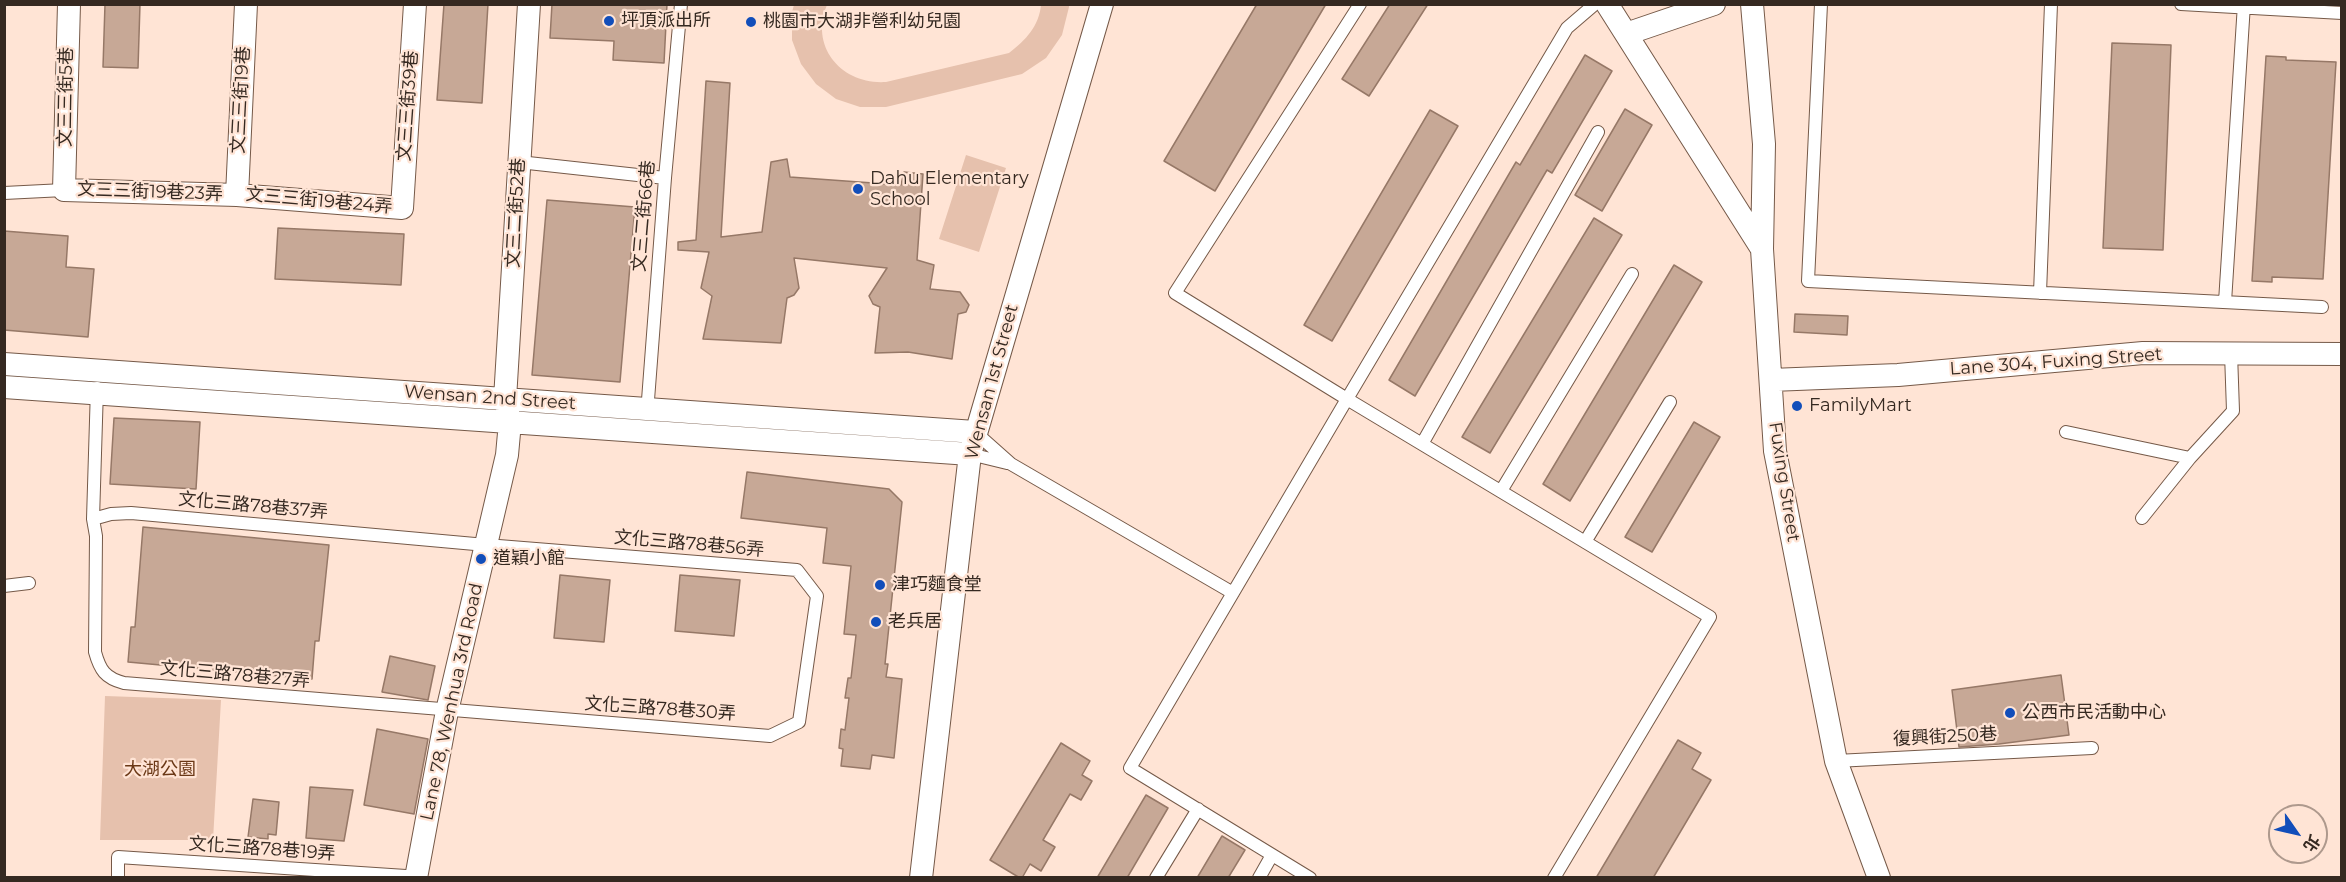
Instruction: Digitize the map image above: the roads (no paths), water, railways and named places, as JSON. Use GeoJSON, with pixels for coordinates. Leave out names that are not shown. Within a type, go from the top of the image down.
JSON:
{"type":"FeatureCollection","features":[{"type":"Feature","properties":{"kind":"street","name":"文三三街5巷"},"geometry":{"type":"LineString","coordinates":[[64,190],[69,4]]}},
{"type":"Feature","properties":{"kind":"street","name":"文三三街19巷"},"geometry":{"type":"LineString","coordinates":[[237,195],[246,4]]}},
{"type":"Feature","properties":{"kind":"street","name":"文三三街39巷"},"geometry":{"type":"LineString","coordinates":[[402,208],[415,4]]}},
{"type":"Feature","properties":{"kind":"street","name":"文三二街52巷"},"geometry":{"type":"LineString","coordinates":[[510,422],[505,399],[529,4]]}},
{"type":"Feature","properties":{"kind":"street","name":"Wensan 1st Street"},"geometry":{"type":"LineString","coordinates":[[921,878],[973,443],[1102,4]]}},
{"type":"Feature","properties":{"kind":"street"},"geometry":{"type":"LineString","coordinates":[[1607,4],[1762,249]]}},
{"type":"Feature","properties":{"kind":"street"},"geometry":{"type":"LineString","coordinates":[[1626,34],[1714,4]]}},
{"type":"Feature","properties":{"kind":"street","name":"Fuxing Street"},"geometry":{"type":"LineString","coordinates":[[1752,4],[1764,144],[1762,249],[1775,451],[1836,761],[1879,878]]}},
{"type":"Feature","properties":{"kind":"street","name":"文三三街19巷23弄"},"geometry":{"type":"LineString","coordinates":[[64,190],[237,195]]}},
{"type":"Feature","properties":{"kind":"street","name":"文三三街19巷24弄"},"geometry":{"type":"LineString","coordinates":[[237,195],[402,208]]}},
{"type":"Feature","properties":{"kind":"street","name":"Lane 304, Fuxing Street"},"geometry":{"type":"LineString","coordinates":[[1771,380],[1899,375],[2144,353],[2342,354]]}},
{"type":"Feature","properties":{"kind":"street","name":"Wensan 2nd Street"},"geometry":{"type":"LineString","coordinates":[[4,364],[648,409],[973,443]]}},
{"type":"Feature","properties":{"kind":"street","name":"Wensan 2nd Street"},"geometry":{"type":"LineString","coordinates":[[4,387],[646,431],[973,443]]}},
{"type":"Feature","properties":{"kind":"street","name":"Lane 78, Wenhua 3rd Road"},"geometry":{"type":"LineString","coordinates":[[416,877],[447,711],[507,454],[510,422]]}},
{"type":"Feature","properties":{"kind":"lane","name":"文三二街66巷"},"geometry":{"type":"LineString","coordinates":[[646,431],[681,4]]}},
{"type":"Feature","properties":{"kind":"lane"},"geometry":{"type":"LineString","coordinates":[[1360,4],[1175,293],[1710,617],[1554,878]]}},
{"type":"Feature","properties":{"kind":"lane"},"geometry":{"type":"LineString","coordinates":[[1310,878],[1130,768],[1567,28],[1595,4]]}},
{"type":"Feature","properties":{"kind":"lane"},"geometry":{"type":"LineString","coordinates":[[1821,4],[1808,281],[2322,307]]}},
{"type":"Feature","properties":{"kind":"lane"},"geometry":{"type":"LineString","coordinates":[[2040,293],[2051,4]]}},
{"type":"Feature","properties":{"kind":"lane"},"geometry":{"type":"LineString","coordinates":[[2181,4],[2342,13]]}},
{"type":"Feature","properties":{"kind":"lane"},"geometry":{"type":"LineString","coordinates":[[2225,302],[2244,7]]}},
{"type":"Feature","properties":{"kind":"lane"},"geometry":{"type":"LineString","coordinates":[[1422,444],[1598,132]]}},
{"type":"Feature","properties":{"kind":"lane"},"geometry":{"type":"LineString","coordinates":[[519,162],[665,178]]}},
{"type":"Feature","properties":{"kind":"lane"},"geometry":{"type":"LineString","coordinates":[[4,193],[64,190]]}},
{"type":"Feature","properties":{"kind":"lane"},"geometry":{"type":"LineString","coordinates":[[1501,491],[1632,274]]}},
{"type":"Feature","properties":{"kind":"lane"},"geometry":{"type":"LineString","coordinates":[[2142,518],[2190,458],[2233,411],[2231,354]]}},
{"type":"Feature","properties":{"kind":"lane"},"geometry":{"type":"LineString","coordinates":[[93,519],[98,371]]}},
{"type":"Feature","properties":{"kind":"lane"},"geometry":{"type":"LineString","coordinates":[[1585,542],[1670,402]]}},
{"type":"Feature","properties":{"kind":"lane"},"geometry":{"type":"LineString","coordinates":[[2066,432],[2190,458]]}},
{"type":"Feature","properties":{"kind":"lane"},"geometry":{"type":"LineString","coordinates":[[973,443],[1011,464]]}},
{"type":"Feature","properties":{"kind":"lane"},"geometry":{"type":"LineString","coordinates":[[973,443],[1233,593]]}},
{"type":"Feature","properties":{"kind":"lane","name":"文化三路78巷37弄"},"geometry":{"type":"LineString","coordinates":[[93,519],[111,514],[131,513],[486,545]]}},
{"type":"Feature","properties":{"kind":"lane","name":"文化三路78巷27弄"},"geometry":{"type":"LineString","coordinates":[[93,519],[96,536],[95,652],[100,670],[110,680],[447,711]]}},
{"type":"Feature","properties":{"kind":"lane","name":"文化三路78巷56弄"},"geometry":{"type":"LineString","coordinates":[[486,545],[797,570],[817,596],[809,655]]}},
{"type":"Feature","properties":{"kind":"lane"},"geometry":{"type":"LineString","coordinates":[[4,586],[29,583]]}},
{"type":"Feature","properties":{"kind":"lane","name":"文化三路78巷30弄"},"geometry":{"type":"LineString","coordinates":[[447,711],[770,736],[799,722],[809,655]]}},
{"type":"Feature","properties":{"kind":"lane","name":"復興街250巷"},"geometry":{"type":"LineString","coordinates":[[1836,761],[2092,748]]}},
{"type":"Feature","properties":{"kind":"lane"},"geometry":{"type":"LineString","coordinates":[[1156,878],[1198,809]]}},
{"type":"Feature","properties":{"kind":"lane"},"geometry":{"type":"LineString","coordinates":[[1259,878],[1272,855]]}},
{"type":"Feature","properties":{"kind":"lane","name":"文化三路78巷19弄"},"geometry":{"type":"LineString","coordinates":[[118,878],[118,857],[423,878]]}},
{"type":"Feature","properties":{"kind":"place","name":"坪頂派出所"},"geometry":{"type":"Point","coordinates":[609,21]}},
{"type":"Feature","properties":{"kind":"place","name":"桃園市大湖非營利幼兒園"},"geometry":{"type":"Point","coordinates":[751,22]}},
{"type":"Feature","properties":{"kind":"place","name":"Dahu Elementary School"},"geometry":{"type":"Point","coordinates":[858,189]}},
{"type":"Feature","properties":{"kind":"place","name":"FamilyMart"},"geometry":{"type":"Point","coordinates":[1797,406]}},
{"type":"Feature","properties":{"kind":"place","name":"道穎小館"},"geometry":{"type":"Point","coordinates":[481,559]}},
{"type":"Feature","properties":{"kind":"place","name":"津巧麵食堂"},"geometry":{"type":"Point","coordinates":[880,585]}},
{"type":"Feature","properties":{"kind":"place","name":"老兵居"},"geometry":{"type":"Point","coordinates":[876,622]}},
{"type":"Feature","properties":{"kind":"place","name":"公西市民活動中心"},"geometry":{"type":"Point","coordinates":[2010,713]}},
{"type":"Feature","properties":{"kind":"park label","name":"大湖公園"},"geometry":{"type":"Point","coordinates":[160,770]}}]}
